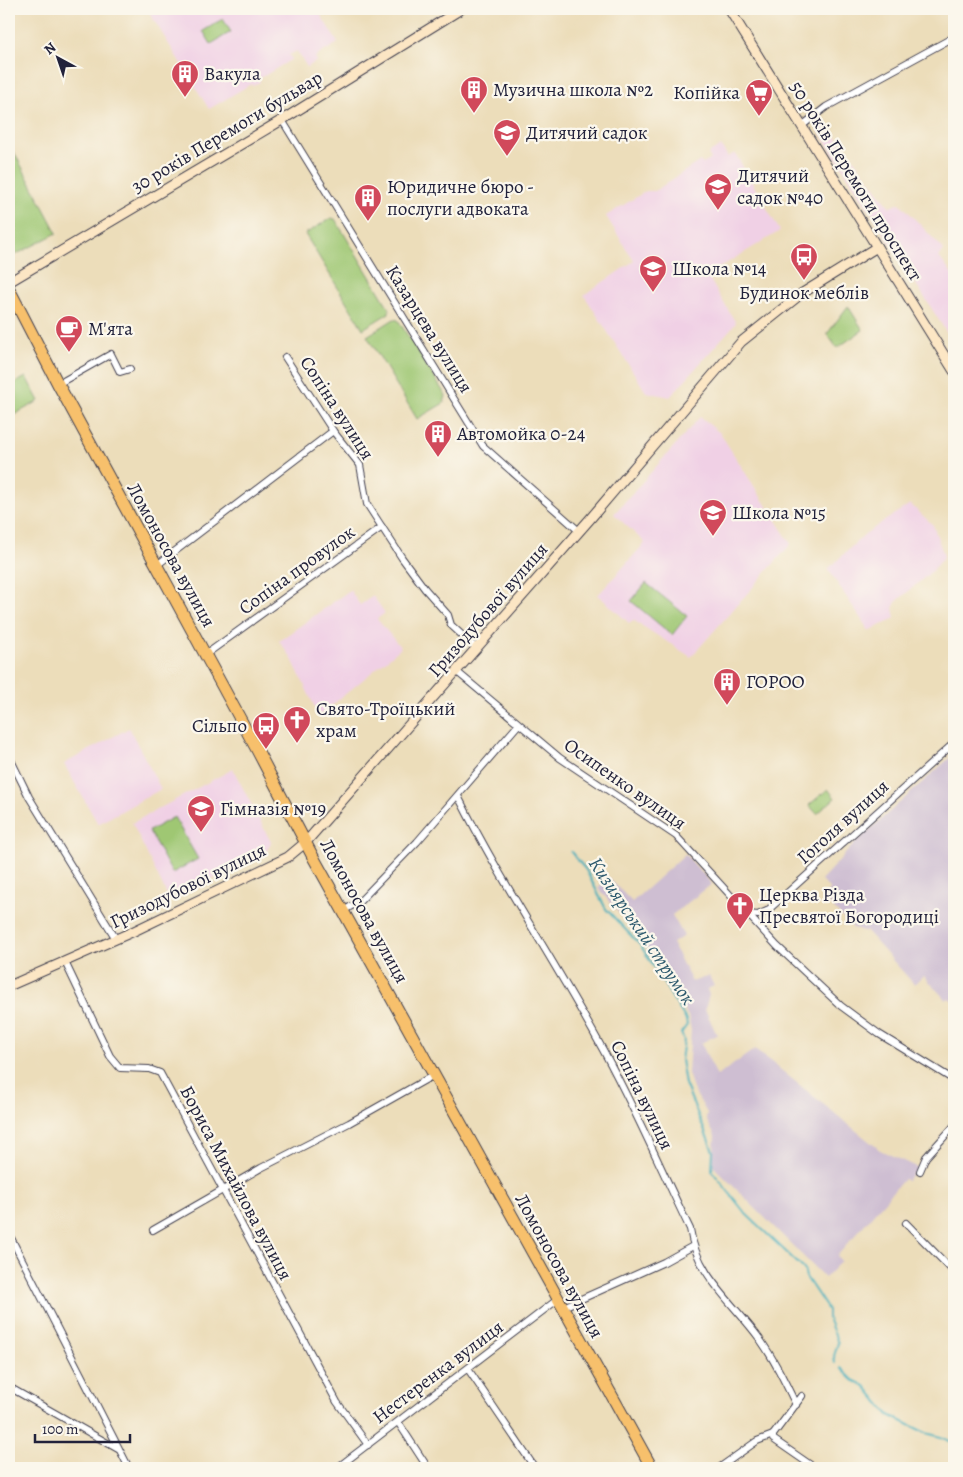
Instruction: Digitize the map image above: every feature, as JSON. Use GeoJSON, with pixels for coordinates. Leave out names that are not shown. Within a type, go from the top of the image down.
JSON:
{"type":"FeatureCollection","features":[{"type":"Feature","properties":{"kind":"highway","name":"Ломоносова вулиця"},"geometry":{"type":"LineString","coordinates":[[9,288],[58,384],[343,911],[559,1304],[652,1468]]}},
{"type":"Feature","properties":{"kind":"street","name":"30 років Перемоги бульвар"},"geometry":{"type":"LineString","coordinates":[[9,282],[282,120],[461,9]]}},
{"type":"Feature","properties":{"kind":"street","name":"50 років Перемоги проспект"},"geometry":{"type":"LineString","coordinates":[[729,9],[803,125],[954,371]]}},
{"type":"Feature","properties":{"kind":"street"},"geometry":{"type":"LineString","coordinates":[[803,125],[826,107],[954,37]]}},
{"type":"Feature","properties":{"kind":"street","name":"Казарцева вулиця"},"geometry":{"type":"LineString","coordinates":[[282,120],[482,446],[579,531]]}},
{"type":"Feature","properties":{"kind":"street","name":"Гризодубової вулиця"},"geometry":{"type":"LineString","coordinates":[[9,986],[116,939],[288,856],[306,842],[579,531],[741,342],[801,294],[877,247]]}},
{"type":"Feature","properties":{"kind":"street"},"geometry":{"type":"LineString","coordinates":[[58,384],[111,354],[120,372],[130,369]]}},
{"type":"Feature","properties":{"kind":"street","name":"Сопіна вулиця"},"geometry":{"type":"LineString","coordinates":[[285,357],[333,431],[360,465],[368,504],[382,527],[425,590],[448,616],[452,625],[476,648]]}},
{"type":"Feature","properties":{"kind":"street"},"geometry":{"type":"LineString","coordinates":[[156,565],[333,431]]}},
{"type":"Feature","properties":{"kind":"street","name":"Сопіна провулок"},"geometry":{"type":"LineString","coordinates":[[205,655],[382,527]]}},
{"type":"Feature","properties":{"kind":"street","name":"Осипенко вулиця"},"geometry":{"type":"LineString","coordinates":[[456,671],[518,725],[602,787],[676,836],[795,965],[841,1006],[879,1034],[954,1080]]}},
{"type":"Feature","properties":{"kind":"street"},"geometry":{"type":"LineString","coordinates":[[343,911],[360,902],[458,796],[518,725]]}},
{"type":"Feature","properties":{"kind":"street","name":"Гоголя вулиця"},"geometry":{"type":"LineString","coordinates":[[748,914],[758,915],[767,911],[954,743]]}},
{"type":"Feature","properties":{"kind":"street"},"geometry":{"type":"LineString","coordinates":[[9,756],[29,797],[116,939]]}},
{"type":"Feature","properties":{"kind":"street","name":"Сопіна вулиця"},"geometry":{"type":"LineString","coordinates":[[458,796],[487,853],[543,943],[557,972],[597,1037],[630,1099],[690,1229],[693,1246],[701,1266],[740,1313],[776,1363],[796,1405]]}},
{"type":"Feature","properties":{"kind":"street","name":"Бориса Михайлова вулиця"},"geometry":{"type":"LineString","coordinates":[[65,962],[110,1056],[120,1068],[149,1069],[160,1073],[337,1402],[368,1445]]}},
{"type":"Feature","properties":{"kind":"street"},"geometry":{"type":"LineString","coordinates":[[153,1230],[224,1191],[261,1168],[350,1123],[434,1076]]}},
{"type":"Feature","properties":{"kind":"street"},"geometry":{"type":"LineString","coordinates":[[920,1171],[926,1157],[954,1126]]}},
{"type":"Feature","properties":{"kind":"street"},"geometry":{"type":"LineString","coordinates":[[906,1223],[954,1272]]}},
{"type":"Feature","properties":{"kind":"street"},"geometry":{"type":"LineString","coordinates":[[9,1235],[107,1423],[118,1449],[130,1468]]}},
{"type":"Feature","properties":{"kind":"street","name":"Нестеренка вулиця"},"geometry":{"type":"LineString","coordinates":[[337,1468],[468,1368],[559,1304],[664,1262],[693,1246]]}},
{"type":"Feature","properties":{"kind":"street"},"geometry":{"type":"LineString","coordinates":[[468,1368],[534,1468]]}},
{"type":"Feature","properties":{"kind":"street"},"geometry":{"type":"LineString","coordinates":[[9,1388],[118,1449]]}},
{"type":"Feature","properties":{"kind":"street"},"geometry":{"type":"LineString","coordinates":[[802,1396],[774,1435],[773,1440],[816,1468]]}},
{"type":"Feature","properties":{"kind":"street"},"geometry":{"type":"LineString","coordinates":[[398,1422],[428,1468]]}},
{"type":"Feature","properties":{"kind":"street"},"geometry":{"type":"LineString","coordinates":[[718,1468],[757,1441],[774,1435]]}},
{"type":"Feature","properties":{"kind":"shaded area"},"geometry":{"type":"Polygon","coordinates":[[[153,9],[317,9],[338,43],[315,57],[317,61],[307,67],[297,51],[289,55],[292,59],[259,79],[260,82],[252,86],[251,84],[209,109],[149,12],[153,9]]]}},
{"type":"Feature","properties":{"kind":"shaded area"},"geometry":{"type":"Polygon","coordinates":[[[825,122],[890,207],[900,203],[944,250],[939,257],[954,277],[954,344],[816,126],[825,122]]]}},
{"type":"Feature","properties":{"kind":"shaded area","name":"Школа №14"},"geometry":{"type":"Polygon","coordinates":[[[721,146],[728,157],[735,153],[780,231],[707,275],[736,323],[670,397],[646,392],[584,295],[634,261],[606,216],[646,191],[655,191],[700,161],[703,164],[711,159],[708,154],[721,146]]]}},
{"type":"Feature","properties":{"kind":"shaded area","name":"Школа №15"},"geometry":{"type":"Polygon","coordinates":[[[700,417],[720,433],[791,544],[691,657],[633,620],[629,623],[598,595],[645,543],[614,514],[700,417]]]}},
{"type":"Feature","properties":{"kind":"shaded area"},"geometry":{"type":"Polygon","coordinates":[[[910,504],[933,525],[944,556],[932,571],[896,602],[893,608],[895,618],[869,631],[828,569],[865,534],[910,504]]]}},
{"type":"Feature","properties":{"kind":"shaded area"},"geometry":{"type":"Polygon","coordinates":[[[350,590],[360,605],[373,596],[385,613],[377,619],[401,648],[319,716],[291,657],[279,641],[350,590]]]}},
{"type":"Feature","properties":{"kind":"shaded area"},"geometry":{"type":"Polygon","coordinates":[[[129,728],[161,789],[98,824],[64,764],[129,728]]]}},
{"type":"Feature","properties":{"kind":"shaded area"},"geometry":{"type":"Polygon","coordinates":[[[954,754],[954,1002],[949,998],[946,1000],[924,976],[914,984],[867,932],[853,928],[823,897],[830,889],[821,880],[857,841],[954,754]]]}},
{"type":"Feature","properties":{"kind":"shaded area","name":"Гімназія №19"},"geometry":{"type":"Polygon","coordinates":[[[233,769],[271,842],[265,855],[169,899],[132,823],[233,769]]]}},
{"type":"Feature","properties":{"kind":"shaded area"},"geometry":{"type":"Polygon","coordinates":[[[685,854],[712,884],[672,915],[684,936],[672,943],[692,982],[709,976],[714,986],[707,989],[709,995],[705,1009],[717,1035],[701,1043],[717,1076],[755,1049],[880,1150],[918,1168],[907,1180],[904,1179],[837,1256],[841,1261],[825,1278],[713,1166],[715,1136],[706,1119],[707,1113],[693,1089],[688,1073],[691,1030],[688,1016],[643,942],[598,888],[608,877],[632,902],[685,854]]]}},
{"type":"Feature","properties":{"kind":"green space"},"geometry":{"type":"Polygon","coordinates":[[[223,19],[231,32],[211,44],[203,31],[223,19]]]}},
{"type":"Feature","properties":{"kind":"green space"},"geometry":{"type":"Polygon","coordinates":[[[14,152],[57,233],[15,255],[9,243],[9,154],[14,152]]]}},
{"type":"Feature","properties":{"kind":"green space"},"geometry":{"type":"Polygon","coordinates":[[[331,218],[335,219],[389,308],[389,313],[363,329],[305,234],[331,218]]]}},
{"type":"Feature","properties":{"kind":"green space"},"geometry":{"type":"Polygon","coordinates":[[[848,306],[863,330],[837,348],[827,334],[848,306]]]}},
{"type":"Feature","properties":{"kind":"green space"},"geometry":{"type":"Polygon","coordinates":[[[394,319],[398,320],[446,396],[444,403],[417,419],[367,336],[394,319]]]}},
{"type":"Feature","properties":{"kind":"green space"},"geometry":{"type":"Polygon","coordinates":[[[26,377],[39,401],[12,416],[9,410],[9,386],[26,377]]]}},
{"type":"Feature","properties":{"kind":"green space"},"geometry":{"type":"Polygon","coordinates":[[[646,583],[687,616],[672,635],[631,601],[646,583]]]}},
{"type":"Feature","properties":{"kind":"green space"},"geometry":{"type":"Polygon","coordinates":[[[828,789],[835,798],[817,814],[809,805],[828,789]]]}},
{"type":"Feature","properties":{"kind":"green space"},"geometry":{"type":"Polygon","coordinates":[[[174,817],[198,859],[172,873],[149,831],[174,817]]]}},
{"type":"Feature","properties":{"kind":"waterway","name":"Кизиярський струмок"},"geometry":{"type":"LineString","coordinates":[[571,852],[586,870],[606,909],[641,946],[686,1020],[687,1025],[681,1033],[684,1040],[681,1060],[685,1084],[713,1151],[712,1171],[746,1214],[804,1269],[806,1277],[828,1310],[828,1318],[838,1343],[834,1356],[835,1363]]}},
{"type":"Feature","properties":{"kind":"waterway","name":"Кизиярський струмок"},"geometry":{"type":"LineString","coordinates":[[841,1368],[853,1380],[865,1386],[889,1415],[926,1433],[954,1443]]}},
{"type":"Feature","properties":{"kind":"place","name":"Вакула"},"geometry":{"type":"Point","coordinates":[185,98]}},
{"type":"Feature","properties":{"kind":"place","name":"Музична школа №2"},"geometry":{"type":"Point","coordinates":[474,114]}},
{"type":"Feature","properties":{"kind":"place","name":"Копійка"},"geometry":{"type":"Point","coordinates":[759,117]}},
{"type":"Feature","properties":{"kind":"place","name":"Дитячий садок"},"geometry":{"type":"Point","coordinates":[507,157]}},
{"type":"Feature","properties":{"kind":"place","name":"Дитячий садок №40"},"geometry":{"type":"Point","coordinates":[718,211]}},
{"type":"Feature","properties":{"kind":"place","name":"Юридичне бюро - послуги адвоката"},"geometry":{"type":"Point","coordinates":[368,222]}},
{"type":"Feature","properties":{"kind":"place","name":"Будинок меблів"},"geometry":{"type":"Point","coordinates":[804,281]}},
{"type":"Feature","properties":{"kind":"place","name":"Школа №14"},"geometry":{"type":"Point","coordinates":[653,293]}},
{"type":"Feature","properties":{"kind":"place","name":"М'ята"},"geometry":{"type":"Point","coordinates":[69,353]}},
{"type":"Feature","properties":{"kind":"place","name":"Автомойка 0-24"},"geometry":{"type":"Point","coordinates":[438,458]}},
{"type":"Feature","properties":{"kind":"place","name":"Школа №15"},"geometry":{"type":"Point","coordinates":[713,537]}},
{"type":"Feature","properties":{"kind":"place","name":"ГОРОО"},"geometry":{"type":"Point","coordinates":[727,706]}},
{"type":"Feature","properties":{"kind":"place","name":"Свято-Троїцький храм"},"geometry":{"type":"Point","coordinates":[297,744]}},
{"type":"Feature","properties":{"kind":"place","name":"Сільпо"},"geometry":{"type":"Point","coordinates":[266,750]}},
{"type":"Feature","properties":{"kind":"place","name":"Гімназія №19"},"geometry":{"type":"Point","coordinates":[201,833]}},
{"type":"Feature","properties":{"kind":"place","name":"Церква Різда Пресвятої Богородиці"},"geometry":{"type":"Point","coordinates":[740,930]}}]}
